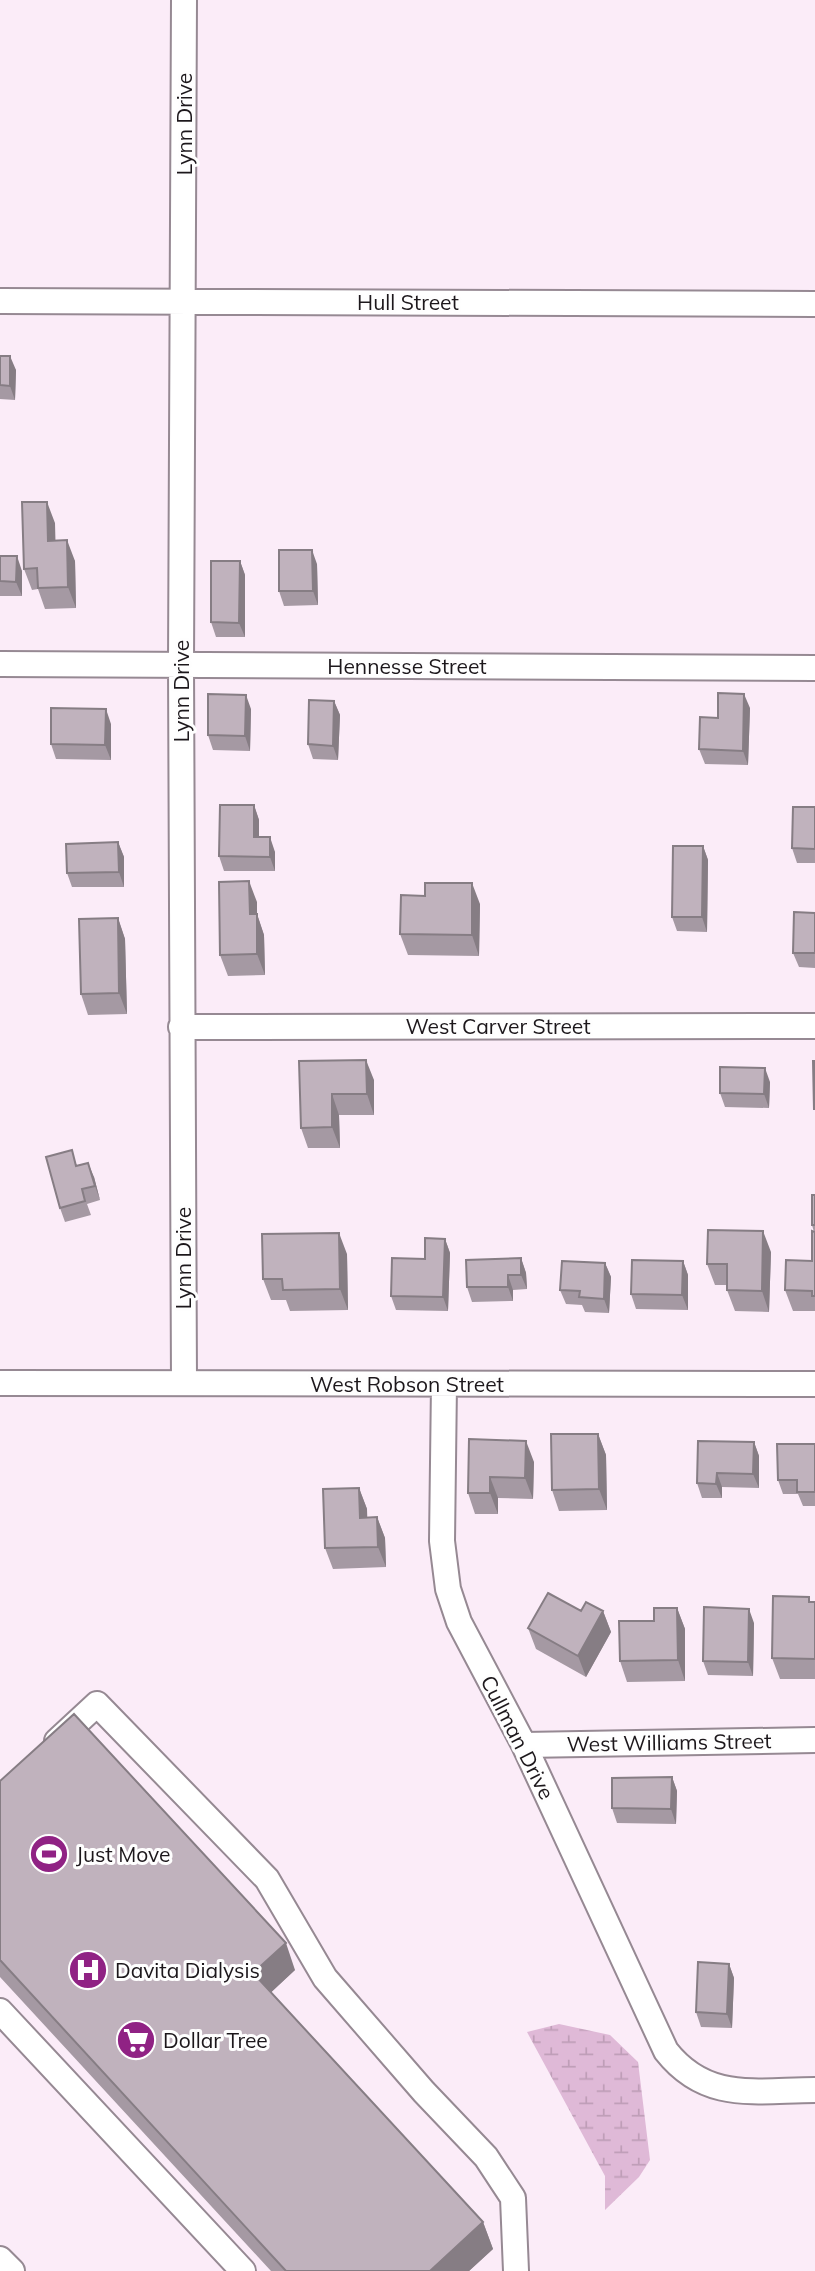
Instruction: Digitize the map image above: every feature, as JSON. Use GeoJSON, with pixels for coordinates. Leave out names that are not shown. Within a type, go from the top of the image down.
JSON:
{"type":"FeatureCollection","features":[{"type":"Feature","properties":{"kind":"street","name":"Lynn Drive"},"geometry":{"type":"LineString","coordinates":[[184,0],[181,665],[184,1383]]}},
{"type":"Feature","properties":{"kind":"street","name":"Hull Street"},"geometry":{"type":"LineString","coordinates":[[0,301],[815,304]]}},
{"type":"Feature","properties":{"kind":"street","name":"Hennesse Street"},"geometry":{"type":"LineString","coordinates":[[0,664],[815,668]]}},
{"type":"Feature","properties":{"kind":"street","name":"West Carver Street"},"geometry":{"type":"LineString","coordinates":[[181,1027],[815,1026]]}},
{"type":"Feature","properties":{"kind":"street","name":"West Robson Street"},"geometry":{"type":"LineString","coordinates":[[0,1383],[815,1384]]}},
{"type":"Feature","properties":{"kind":"street","name":"Cullman Drive"},"geometry":{"type":"LineString","coordinates":[[444,1384],[442,1541],[448,1589],[460,1622],[524,1745],[666,2051],[680,2069],[722,2091],[815,2090]]}},
{"type":"Feature","properties":{"kind":"street"},"geometry":{"type":"LineString","coordinates":[[39,1758],[97,1704],[267,1879],[325,1978],[424,2092],[486,2157],[513,2198],[516,2271]]}},
{"type":"Feature","properties":{"kind":"street","name":"West Williams Street"},"geometry":{"type":"LineString","coordinates":[[524,1745],[815,1741]]}},
{"type":"Feature","properties":{"kind":"street"},"geometry":{"type":"LineString","coordinates":[[0,2011],[243,2271]]}},
{"type":"Feature","properties":{"kind":"street"},"geometry":{"type":"LineString","coordinates":[[0,2259],[12,2271]]}},
{"type":"Feature","properties":{"kind":"green space"},"geometry":{"type":"Polygon","coordinates":[[[559,2024],[610,2035],[638,2062],[650,2160],[639,2177],[605,2210],[605,2176],[527,2032],[559,2024]]]}},
{"type":"Feature","properties":{"kind":"building"},"geometry":{"type":"Polygon","coordinates":[[[0,356],[10,356],[10,386],[0,385],[0,356]]]}},
{"type":"Feature","properties":{"kind":"building"},"geometry":{"type":"Polygon","coordinates":[[[22,502],[47,502],[48,541],[67,540],[68,587],[38,588],[37,568],[24,569],[22,502]]]}},
{"type":"Feature","properties":{"kind":"building"},"geometry":{"type":"Polygon","coordinates":[[[279,550],[312,550],[313,591],[279,591],[279,550]]]}},
{"type":"Feature","properties":{"kind":"building"},"geometry":{"type":"Polygon","coordinates":[[[0,556],[17,556],[16,582],[0,581],[0,556]]]}},
{"type":"Feature","properties":{"kind":"building"},"geometry":{"type":"Polygon","coordinates":[[[211,561],[240,561],[239,623],[211,622],[211,561]]]}},
{"type":"Feature","properties":{"kind":"building"},"geometry":{"type":"Polygon","coordinates":[[[718,693],[744,694],[743,751],[699,749],[700,717],[718,718],[718,693]]]}},
{"type":"Feature","properties":{"kind":"building"},"geometry":{"type":"Polygon","coordinates":[[[208,694],[246,695],[245,736],[208,735],[208,694]]]}},
{"type":"Feature","properties":{"kind":"building"},"geometry":{"type":"Polygon","coordinates":[[[309,700],[334,701],[333,746],[308,744],[309,700]]]}},
{"type":"Feature","properties":{"kind":"building"},"geometry":{"type":"Polygon","coordinates":[[[51,708],[106,709],[105,745],[51,744],[51,708]]]}},
{"type":"Feature","properties":{"kind":"building"},"geometry":{"type":"Polygon","coordinates":[[[220,805],[254,805],[254,837],[270,837],[270,857],[219,856],[220,805]]]}},
{"type":"Feature","properties":{"kind":"building"},"geometry":{"type":"Polygon","coordinates":[[[793,807],[815,807],[815,849],[792,848],[793,807]]]}},
{"type":"Feature","properties":{"kind":"building"},"geometry":{"type":"Polygon","coordinates":[[[118,842],[119,872],[67,873],[66,844],[118,842]]]}},
{"type":"Feature","properties":{"kind":"building"},"geometry":{"type":"Polygon","coordinates":[[[673,846],[703,846],[702,917],[672,917],[673,846]]]}},
{"type":"Feature","properties":{"kind":"building"},"geometry":{"type":"Polygon","coordinates":[[[249,881],[250,914],[257,914],[257,954],[220,955],[219,882],[249,881]]]}},
{"type":"Feature","properties":{"kind":"building"},"geometry":{"type":"Polygon","coordinates":[[[425,883],[472,883],[472,935],[400,934],[401,895],[425,896],[425,883]]]}},
{"type":"Feature","properties":{"kind":"building"},"geometry":{"type":"Polygon","coordinates":[[[794,912],[815,913],[815,953],[793,953],[794,912]]]}},
{"type":"Feature","properties":{"kind":"building"},"geometry":{"type":"Polygon","coordinates":[[[118,918],[119,993],[81,994],[79,919],[118,918]]]}},
{"type":"Feature","properties":{"kind":"building"},"geometry":{"type":"Polygon","coordinates":[[[366,1060],[367,1094],[332,1094],[332,1127],[301,1128],[299,1061],[366,1060]]]}},
{"type":"Feature","properties":{"kind":"building"},"geometry":{"type":"Polygon","coordinates":[[[815,1061],[815,1109],[814,1109],[815,1061]]]}},
{"type":"Feature","properties":{"kind":"building"},"geometry":{"type":"Polygon","coordinates":[[[720,1067],[765,1068],[764,1094],[720,1093],[720,1067]]]}},
{"type":"Feature","properties":{"kind":"building"},"geometry":{"type":"Polygon","coordinates":[[[72,1150],[76,1166],[88,1163],[95,1186],[82,1189],[85,1201],[60,1208],[46,1157],[72,1150]]]}},
{"type":"Feature","properties":{"kind":"building"},"geometry":{"type":"Polygon","coordinates":[[[812,1195],[815,1195],[815,1225],[812,1225],[812,1195]]]}},
{"type":"Feature","properties":{"kind":"building"},"geometry":{"type":"Polygon","coordinates":[[[708,1230],[763,1231],[762,1291],[727,1290],[727,1264],[707,1264],[708,1230]]]}},
{"type":"Feature","properties":{"kind":"building"},"geometry":{"type":"Polygon","coordinates":[[[812,1231],[815,1232],[815,1296],[812,1296],[812,1291],[785,1290],[786,1260],[812,1261],[812,1231]]]}},
{"type":"Feature","properties":{"kind":"building"},"geometry":{"type":"Polygon","coordinates":[[[339,1233],[340,1289],[283,1290],[282,1279],[263,1279],[262,1234],[339,1233]]]}},
{"type":"Feature","properties":{"kind":"building"},"geometry":{"type":"Polygon","coordinates":[[[425,1238],[445,1239],[443,1297],[391,1296],[392,1258],[425,1259],[425,1238]]]}},
{"type":"Feature","properties":{"kind":"building"},"geometry":{"type":"Polygon","coordinates":[[[521,1258],[521,1275],[508,1275],[508,1287],[467,1287],[466,1260],[521,1258]]]}},
{"type":"Feature","properties":{"kind":"building"},"geometry":{"type":"Polygon","coordinates":[[[632,1260],[683,1261],[682,1295],[631,1294],[632,1260]]]}},
{"type":"Feature","properties":{"kind":"building"},"geometry":{"type":"Polygon","coordinates":[[[562,1261],[605,1263],[604,1299],[579,1297],[580,1291],[560,1290],[562,1261]]]}},
{"type":"Feature","properties":{"kind":"building"},"geometry":{"type":"Polygon","coordinates":[[[551,1434],[598,1434],[599,1489],[552,1490],[551,1434]]]}},
{"type":"Feature","properties":{"kind":"building"},"geometry":{"type":"Polygon","coordinates":[[[469,1439],[526,1441],[525,1478],[490,1477],[490,1493],[468,1493],[469,1439]]]}},
{"type":"Feature","properties":{"kind":"building"},"geometry":{"type":"Polygon","coordinates":[[[698,1441],[754,1442],[753,1474],[717,1473],[716,1484],[697,1483],[698,1441]]]}},
{"type":"Feature","properties":{"kind":"building"},"geometry":{"type":"Polygon","coordinates":[[[777,1444],[815,1444],[815,1492],[797,1492],[797,1480],[778,1480],[777,1444]]]}},
{"type":"Feature","properties":{"kind":"building"},"geometry":{"type":"Polygon","coordinates":[[[359,1488],[360,1518],[377,1517],[378,1547],[325,1548],[323,1489],[359,1488]]]}},
{"type":"Feature","properties":{"kind":"building"},"geometry":{"type":"Polygon","coordinates":[[[548,1593],[581,1611],[586,1602],[603,1611],[578,1656],[528,1628],[548,1593]]]}},
{"type":"Feature","properties":{"kind":"building"},"geometry":{"type":"Polygon","coordinates":[[[773,1596],[809,1597],[809,1602],[815,1602],[815,1659],[772,1658],[773,1596]]]}},
{"type":"Feature","properties":{"kind":"building"},"geometry":{"type":"Polygon","coordinates":[[[704,1607],[749,1609],[748,1662],[703,1661],[704,1607]]]}},
{"type":"Feature","properties":{"kind":"building"},"geometry":{"type":"Polygon","coordinates":[[[654,1608],[677,1608],[678,1660],[620,1661],[619,1621],[654,1621],[654,1608]]]}},
{"type":"Feature","properties":{"kind":"building"},"geometry":{"type":"Polygon","coordinates":[[[74,1714],[286,1943],[253,1973],[483,2222],[430,2271],[286,2271],[0,1960],[0,1781],[74,1714]]]}},
{"type":"Feature","properties":{"kind":"building"},"geometry":{"type":"Polygon","coordinates":[[[672,1777],[671,1809],[612,1808],[612,1778],[672,1777]]]}},
{"type":"Feature","properties":{"kind":"building"},"geometry":{"type":"Polygon","coordinates":[[[698,1962],[729,1964],[727,2014],[696,2012],[698,1962]]]}},
{"type":"Feature","properties":{"kind":"place","name":"Just Move"},"geometry":{"type":"Point","coordinates":[49,1854]}},
{"type":"Feature","properties":{"kind":"place","name":"Davita Dialysis"},"geometry":{"type":"Point","coordinates":[88,1970]}},
{"type":"Feature","properties":{"kind":"place","name":"Dollar Tree"},"geometry":{"type":"Point","coordinates":[136,2040]}}]}
